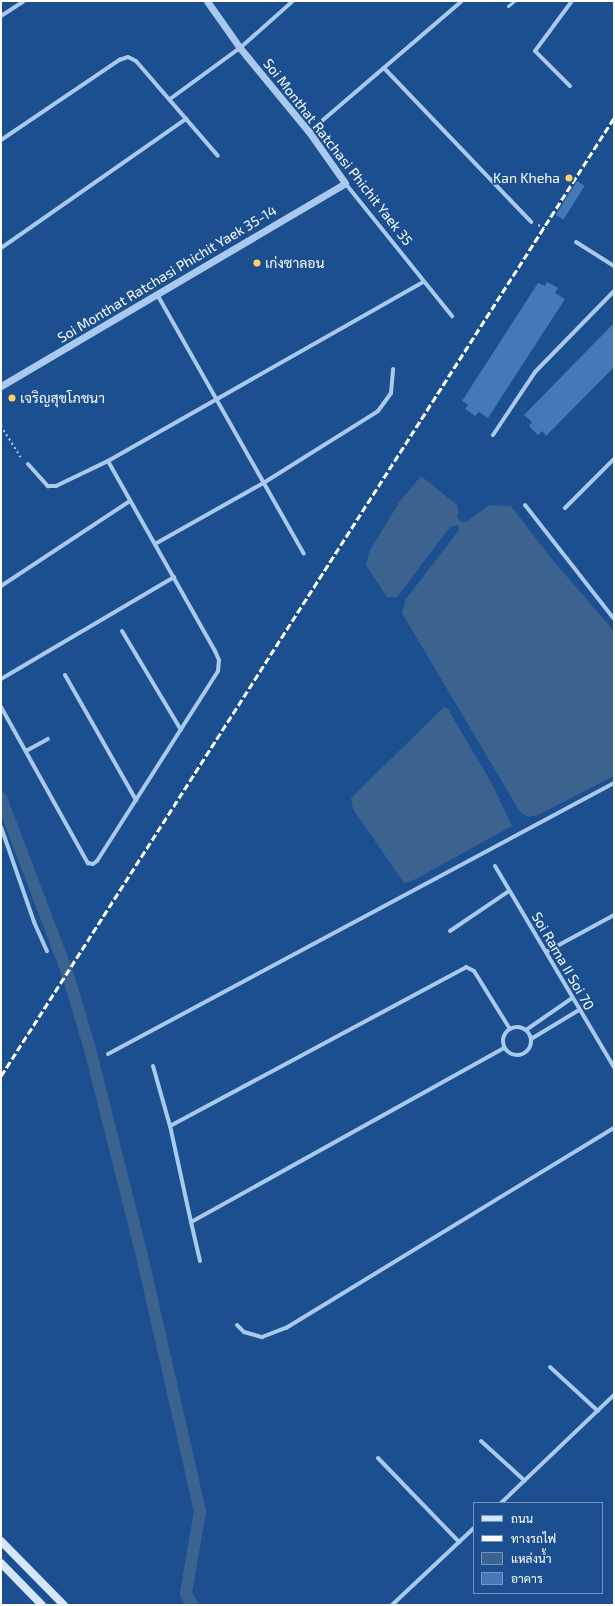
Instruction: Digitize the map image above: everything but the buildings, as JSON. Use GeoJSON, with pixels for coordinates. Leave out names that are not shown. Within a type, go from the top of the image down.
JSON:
{"type":"FeatureCollection","features":[{"type":"Feature","properties":{"kind":"main road"},"geometry":{"type":"LineString","coordinates":[[1,1541],[64,1605]]}},
{"type":"Feature","properties":{"kind":"main road"},"geometry":{"type":"LineString","coordinates":[[1,1563],[42,1605]]}},
{"type":"Feature","properties":{"kind":"street"},"geometry":{"type":"LineString","coordinates":[[1,16],[24,1]]}},
{"type":"Feature","properties":{"kind":"street","name":"Soi Monthat Ratchasi Phichit Yaek 35"},"geometry":{"type":"LineString","coordinates":[[207,1],[240,48],[309,132],[345,183],[423,282],[452,316]]}},
{"type":"Feature","properties":{"kind":"street"},"geometry":{"type":"LineString","coordinates":[[170,99],[240,48],[293,1]]}},
{"type":"Feature","properties":{"kind":"street"},"geometry":{"type":"LineString","coordinates":[[309,132],[462,1]]}},
{"type":"Feature","properties":{"kind":"street"},"geometry":{"type":"LineString","coordinates":[[570,86],[536,51],[572,1]]}},
{"type":"Feature","properties":{"kind":"street"},"geometry":{"type":"LineString","coordinates":[[1,140],[119,60],[128,58],[136,61],[218,156]]}},
{"type":"Feature","properties":{"kind":"street"},"geometry":{"type":"LineString","coordinates":[[384,68],[531,222]]}},
{"type":"Feature","properties":{"kind":"street"},"geometry":{"type":"LineString","coordinates":[[1,248],[186,119]]}},
{"type":"Feature","properties":{"kind":"street","name":"Soi Monthat Ratchasi Phichit Yaek 35-14"},"geometry":{"type":"LineString","coordinates":[[1,386],[158,296],[345,183]]}},
{"type":"Feature","properties":{"kind":"street"},"geometry":{"type":"LineString","coordinates":[[576,242],[614,266]]}},
{"type":"Feature","properties":{"kind":"street"},"geometry":{"type":"LineString","coordinates":[[27,465],[51,488],[108,461],[423,282]]}},
{"type":"Feature","properties":{"kind":"street"},"geometry":{"type":"LineString","coordinates":[[493,435],[535,372],[614,292]]}},
{"type":"Feature","properties":{"kind":"street"},"geometry":{"type":"LineString","coordinates":[[158,296],[265,482],[304,554]]}},
{"type":"Feature","properties":{"kind":"street"},"geometry":{"type":"LineString","coordinates":[[155,544],[265,482],[378,411],[391,393],[393,369]]}},
{"type":"Feature","properties":{"kind":"street"},"geometry":{"type":"LineString","coordinates":[[565,508],[614,459]]}},
{"type":"Feature","properties":{"kind":"street"},"geometry":{"type":"LineString","coordinates":[[1,706],[88,863],[97,861],[218,671],[219,660],[108,461]]}},
{"type":"Feature","properties":{"kind":"street"},"geometry":{"type":"LineString","coordinates":[[1,586],[130,502]]}},
{"type":"Feature","properties":{"kind":"street"},"geometry":{"type":"LineString","coordinates":[[525,504],[614,619]]}},
{"type":"Feature","properties":{"kind":"street"},"geometry":{"type":"LineString","coordinates":[[1,679],[174,577]]}},
{"type":"Feature","properties":{"kind":"street"},"geometry":{"type":"LineString","coordinates":[[122,631],[181,730]]}},
{"type":"Feature","properties":{"kind":"street"},"geometry":{"type":"LineString","coordinates":[[65,675],[136,800]]}},
{"type":"Feature","properties":{"kind":"street"},"geometry":{"type":"LineString","coordinates":[[26,751],[48,739]]}},
{"type":"Feature","properties":{"kind":"street"},"geometry":{"type":"LineString","coordinates":[[108,1054],[614,783]]}},
{"type":"Feature","properties":{"kind":"street"},"geometry":{"type":"LineString","coordinates":[[1,827],[34,922],[48,950]]}},
{"type":"Feature","properties":{"kind":"street","name":"Soi Rama II Soi 70"},"geometry":{"type":"LineString","coordinates":[[495,866],[509,892],[546,952],[578,1010],[614,1067]]}},
{"type":"Feature","properties":{"kind":"street"},"geometry":{"type":"LineString","coordinates":[[450,931],[509,892]]}},
{"type":"Feature","properties":{"kind":"street"},"geometry":{"type":"LineString","coordinates":[[546,952],[614,915]]}},
{"type":"Feature","properties":{"kind":"street"},"geometry":{"type":"LineString","coordinates":[[170,1126],[466,967],[474,971],[510,1029]]}},
{"type":"Feature","properties":{"kind":"street"},"geometry":{"type":"LineString","coordinates":[[526,1030],[572,998]]}},
{"type":"Feature","properties":{"kind":"street"},"geometry":{"type":"LineString","coordinates":[[531,1039],[578,1010]]}},
{"type":"Feature","properties":{"kind":"street"},"geometry":{"type":"LineString","coordinates":[[518,1027],[526,1030],[531,1039],[530,1048],[523,1054],[510,1054],[504,1048],[504,1035],[510,1029],[518,1027]]}},
{"type":"Feature","properties":{"kind":"street"},"geometry":{"type":"LineString","coordinates":[[191,1222],[504,1048]]}},
{"type":"Feature","properties":{"kind":"street"},"geometry":{"type":"LineString","coordinates":[[153,1066],[170,1126],[200,1261]]}},
{"type":"Feature","properties":{"kind":"street"},"geometry":{"type":"LineString","coordinates":[[237,1325],[248,1334],[262,1337],[286,1328],[614,1128]]}},
{"type":"Feature","properties":{"kind":"street"},"geometry":{"type":"LineString","coordinates":[[550,1367],[598,1411]]}},
{"type":"Feature","properties":{"kind":"street"},"geometry":{"type":"LineString","coordinates":[[502,1502],[614,1395]]}},
{"type":"Feature","properties":{"kind":"street"},"geometry":{"type":"LineString","coordinates":[[481,1441],[525,1481]]}},
{"type":"Feature","properties":{"kind":"street"},"geometry":{"type":"LineString","coordinates":[[378,1458],[459,1542]]}},
{"type":"Feature","properties":{"kind":"street"},"geometry":{"type":"LineString","coordinates":[[392,1605],[473,1529]]}},
{"type":"Feature","properties":{"kind":"lane"},"geometry":{"type":"LineString","coordinates":[[508,6],[514,1]]}},
{"type":"Feature","properties":{"kind":"path"},"geometry":{"type":"LineString","coordinates":[[531,222],[547,229]]}},
{"type":"Feature","properties":{"kind":"path"},"geometry":{"type":"LineString","coordinates":[[1,426],[27,465]]}},
{"type":"Feature","properties":{"kind":"water"},"geometry":{"type":"Polygon","coordinates":[[[421,476],[457,505],[459,511],[457,517],[461,522],[466,522],[489,505],[511,506],[551,558],[614,631],[614,776],[538,815],[528,817],[520,812],[402,613],[406,599],[459,530],[458,525],[450,527],[397,597],[387,597],[366,565],[369,552],[400,501],[421,476]]]}},
{"type":"Feature","properties":{"kind":"water"},"geometry":{"type":"Polygon","coordinates":[[[444,707],[448,709],[492,784],[512,826],[412,881],[404,883],[353,809],[351,798],[444,707]]]}},
{"type":"Feature","properties":{"kind":"waterway"},"geometry":{"type":"LineString","coordinates":[[1,798],[67,972],[90,1049],[142,1256],[200,1511],[186,1594],[192,1605]]}},
{"type":"Feature","properties":{"kind":"railway"},"geometry":{"type":"LineString","coordinates":[[1,1076],[614,118]]}},
{"type":"Feature","properties":{"kind":"place","name":"Kan Kheha"},"geometry":{"type":"Point","coordinates":[569,178]}},
{"type":"Feature","properties":{"kind":"place","name":"เก่งซาลอน"},"geometry":{"type":"Point","coordinates":[257,263]}},
{"type":"Feature","properties":{"kind":"place","name":"เจริญสุขโภชนา"},"geometry":{"type":"Point","coordinates":[12,398]}}]}
